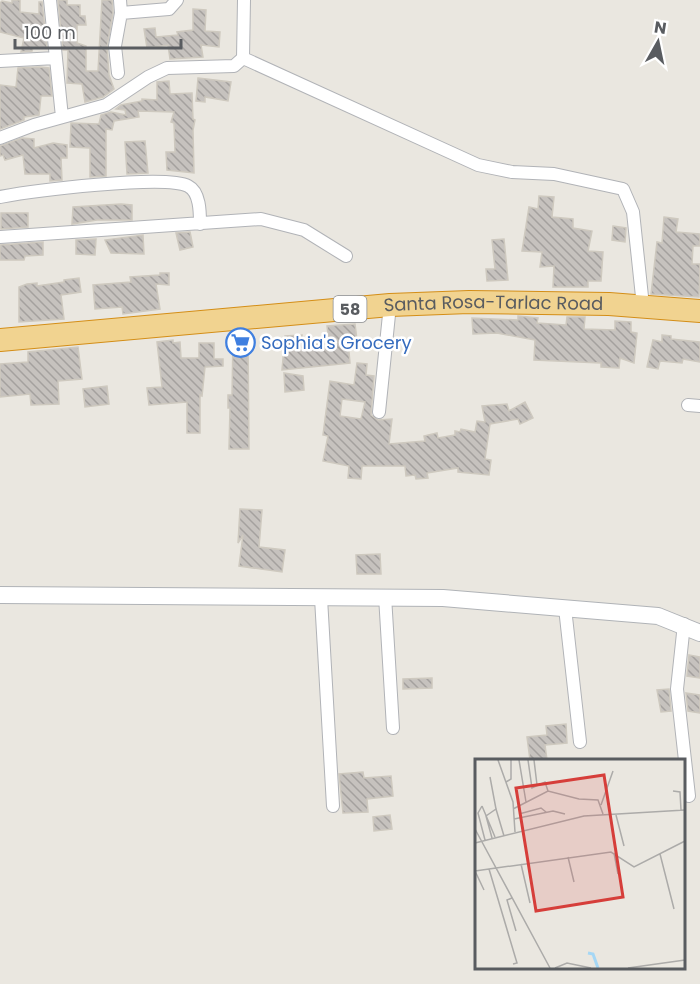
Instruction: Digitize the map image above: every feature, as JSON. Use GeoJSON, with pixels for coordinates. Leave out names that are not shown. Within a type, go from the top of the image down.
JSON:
{"type":"FeatureCollection","features":[{"type":"Feature","properties":{"kind":"highway","name":"Santa Rosa-Tarlac Road"},"geometry":{"type":"LineString","coordinates":[[0,340],[390,305],[505,302],[643,306],[700,311]]}},
{"type":"Feature","properties":{"kind":"street"},"geometry":{"type":"LineString","coordinates":[[50,0],[62,117]]}},
{"type":"Feature","properties":{"kind":"street"},"geometry":{"type":"LineString","coordinates":[[118,73],[115,46],[121,14],[120,0]]}},
{"type":"Feature","properties":{"kind":"street"},"geometry":{"type":"LineString","coordinates":[[0,138],[106,105],[157,71],[167,68],[234,66],[243,58],[244,0]]}},
{"type":"Feature","properties":{"kind":"street"},"geometry":{"type":"LineString","coordinates":[[121,14],[172,3]]}},
{"type":"Feature","properties":{"kind":"street"},"geometry":{"type":"LineString","coordinates":[[0,61],[56,58]]}},
{"type":"Feature","properties":{"kind":"street"},"geometry":{"type":"LineString","coordinates":[[243,58],[478,165],[512,172],[554,174],[623,189],[633,212],[643,306]]}},
{"type":"Feature","properties":{"kind":"street"},"geometry":{"type":"LineString","coordinates":[[0,197],[145,182],[183,184],[191,188],[195,194],[200,224]]}},
{"type":"Feature","properties":{"kind":"street"},"geometry":{"type":"LineString","coordinates":[[0,237],[261,219],[279,221],[304,230],[345,256]]}},
{"type":"Feature","properties":{"kind":"street"},"geometry":{"type":"LineString","coordinates":[[379,412],[390,305]]}},
{"type":"Feature","properties":{"kind":"street"},"geometry":{"type":"LineString","coordinates":[[0,595],[321,598],[386,596],[658,616],[684,624],[700,633]]}},
{"type":"Feature","properties":{"kind":"street"},"geometry":{"type":"LineString","coordinates":[[386,596],[393,728]]}},
{"type":"Feature","properties":{"kind":"street"},"geometry":{"type":"LineString","coordinates":[[321,598],[333,806]]}},
{"type":"Feature","properties":{"kind":"street"},"geometry":{"type":"LineString","coordinates":[[565,608],[580,742]]}},
{"type":"Feature","properties":{"kind":"street"},"geometry":{"type":"LineString","coordinates":[[684,624],[677,689],[684,759]]}},
{"type":"Feature","properties":{"kind":"street"},"geometry":{"type":"LineString","coordinates":[[685,767],[688,796]]}},
{"type":"Feature","properties":{"kind":"building"},"geometry":{"type":"Polygon","coordinates":[[[12,0],[20,0],[20,12],[39,14],[39,2],[42,2],[47,48],[33,47],[32,51],[21,52],[24,38],[0,32],[0,3],[2,1],[12,3],[12,0]]]}},
{"type":"Feature","properties":{"kind":"building"},"geometry":{"type":"Polygon","coordinates":[[[58,0],[67,0],[67,5],[80,5],[80,16],[85,16],[86,25],[77,25],[77,43],[86,46],[86,71],[98,71],[102,0],[112,0],[113,13],[107,47],[109,75],[114,89],[103,97],[85,102],[82,84],[67,83],[68,50],[63,50],[58,0]]]}},
{"type":"Feature","properties":{"kind":"building"},"geometry":{"type":"Polygon","coordinates":[[[193,9],[206,10],[205,31],[220,32],[219,47],[201,45],[203,57],[170,59],[168,45],[147,48],[144,29],[155,28],[156,37],[178,35],[177,32],[193,30],[193,9]]]}},
{"type":"Feature","properties":{"kind":"building"},"geometry":{"type":"Polygon","coordinates":[[[18,68],[49,68],[52,96],[41,96],[39,115],[24,117],[24,120],[0,129],[0,85],[16,87],[18,68]]]}},
{"type":"Feature","properties":{"kind":"building"},"geometry":{"type":"Polygon","coordinates":[[[198,78],[231,82],[228,101],[205,97],[205,102],[196,101],[198,78]]]}},
{"type":"Feature","properties":{"kind":"building"},"geometry":{"type":"Polygon","coordinates":[[[169,81],[170,94],[192,93],[193,119],[195,120],[193,130],[194,173],[167,170],[166,152],[175,152],[174,123],[171,122],[174,112],[138,111],[139,117],[114,121],[112,130],[106,129],[106,176],[90,177],[90,148],[70,147],[71,123],[99,124],[101,115],[111,112],[126,115],[125,110],[116,109],[121,105],[142,101],[142,99],[157,100],[157,82],[169,81]]]}},
{"type":"Feature","properties":{"kind":"building"},"geometry":{"type":"Polygon","coordinates":[[[22,138],[34,139],[34,148],[53,143],[67,145],[67,158],[61,158],[62,180],[50,181],[50,174],[25,174],[23,155],[5,160],[3,155],[0,156],[0,146],[22,138]]]}},
{"type":"Feature","properties":{"kind":"building"},"geometry":{"type":"Polygon","coordinates":[[[145,141],[148,173],[127,174],[125,142],[145,141]]]}},
{"type":"Feature","properties":{"kind":"building"},"geometry":{"type":"Polygon","coordinates":[[[539,196],[554,197],[552,217],[573,219],[573,228],[592,231],[588,251],[603,252],[601,281],[588,281],[588,287],[553,287],[554,266],[540,267],[542,252],[522,251],[529,207],[538,209],[539,196]]]}},
{"type":"Feature","properties":{"kind":"building"},"geometry":{"type":"Polygon","coordinates":[[[132,205],[132,220],[97,220],[72,224],[73,207],[132,205]]]}},
{"type":"Feature","properties":{"kind":"building"},"geometry":{"type":"Polygon","coordinates":[[[1,213],[28,213],[28,227],[1,229],[1,213]]]}},
{"type":"Feature","properties":{"kind":"building"},"geometry":{"type":"Polygon","coordinates":[[[664,217],[678,219],[676,232],[700,234],[700,246],[693,246],[692,264],[700,264],[699,297],[651,294],[657,242],[662,243],[664,217]]]}},
{"type":"Feature","properties":{"kind":"building"},"geometry":{"type":"Polygon","coordinates":[[[613,226],[626,228],[625,242],[612,240],[613,226]]]}},
{"type":"Feature","properties":{"kind":"building"},"geometry":{"type":"Polygon","coordinates":[[[190,232],[193,247],[180,250],[176,233],[190,232]]]}},
{"type":"Feature","properties":{"kind":"building"},"geometry":{"type":"Polygon","coordinates":[[[143,235],[144,254],[111,253],[105,240],[143,235]]]}},
{"type":"Feature","properties":{"kind":"building"},"geometry":{"type":"Polygon","coordinates":[[[96,239],[95,255],[76,254],[76,240],[96,239]]]}},
{"type":"Feature","properties":{"kind":"building"},"geometry":{"type":"Polygon","coordinates":[[[504,239],[508,280],[487,281],[486,269],[495,269],[492,240],[504,239]]]}},
{"type":"Feature","properties":{"kind":"building"},"geometry":{"type":"Polygon","coordinates":[[[43,242],[43,255],[25,256],[24,260],[0,260],[0,245],[43,242]]]}},
{"type":"Feature","properties":{"kind":"building"},"geometry":{"type":"Polygon","coordinates":[[[160,273],[169,273],[169,285],[156,284],[160,309],[123,314],[122,307],[95,309],[93,285],[131,282],[130,277],[160,275],[160,273]]]}},
{"type":"Feature","properties":{"kind":"building"},"geometry":{"type":"Polygon","coordinates":[[[79,278],[81,292],[61,295],[64,319],[19,322],[19,287],[79,278]]]}},
{"type":"Feature","properties":{"kind":"building"},"geometry":{"type":"Polygon","coordinates":[[[518,316],[538,318],[537,323],[566,325],[567,317],[585,317],[584,329],[615,330],[615,321],[631,322],[631,332],[637,333],[634,363],[620,358],[619,368],[601,367],[601,363],[534,360],[535,340],[497,333],[473,334],[472,318],[518,320],[518,316]]]}},
{"type":"Feature","properties":{"kind":"building"},"geometry":{"type":"Polygon","coordinates":[[[355,324],[357,340],[348,341],[350,363],[282,370],[285,336],[302,335],[302,346],[329,343],[327,326],[355,324]]]}},
{"type":"Feature","properties":{"kind":"building"},"geometry":{"type":"Polygon","coordinates":[[[662,335],[671,336],[671,339],[700,342],[700,362],[683,359],[682,363],[660,361],[658,369],[647,367],[653,340],[662,342],[662,335]]]}},
{"type":"Feature","properties":{"kind":"building"},"geometry":{"type":"Polygon","coordinates":[[[233,339],[248,339],[249,449],[229,449],[228,395],[232,395],[233,339]]]}},
{"type":"Feature","properties":{"kind":"building"},"geometry":{"type":"Polygon","coordinates":[[[173,340],[173,343],[180,342],[181,358],[199,358],[199,343],[214,343],[214,359],[223,359],[223,366],[205,367],[202,396],[200,395],[200,433],[187,433],[187,402],[149,405],[147,388],[162,387],[157,342],[173,340]]]}},
{"type":"Feature","properties":{"kind":"building"},"geometry":{"type":"Polygon","coordinates":[[[78,347],[82,379],[58,381],[59,404],[31,405],[30,394],[0,397],[0,364],[28,362],[28,352],[78,347]]]}},
{"type":"Feature","properties":{"kind":"building"},"geometry":{"type":"Polygon","coordinates":[[[357,363],[367,364],[366,375],[374,376],[371,415],[378,420],[392,419],[389,444],[425,441],[424,436],[437,433],[438,438],[455,435],[455,431],[460,432],[461,429],[475,432],[477,421],[485,422],[482,406],[507,404],[509,411],[525,402],[533,418],[520,424],[518,419],[490,424],[485,459],[491,460],[489,475],[458,472],[458,468],[427,473],[428,478],[416,479],[415,475],[406,476],[405,466],[362,466],[361,479],[348,478],[349,466],[323,461],[328,436],[323,435],[330,381],[354,385],[357,363]],[[342,399],[340,416],[361,419],[365,402],[342,399]]]}},
{"type":"Feature","properties":{"kind":"building"},"geometry":{"type":"Polygon","coordinates":[[[284,373],[303,376],[304,390],[285,392],[284,373]]]}},
{"type":"Feature","properties":{"kind":"building"},"geometry":{"type":"Polygon","coordinates":[[[107,386],[109,404],[85,407],[83,389],[107,386]]]}},
{"type":"Feature","properties":{"kind":"building"},"geometry":{"type":"Polygon","coordinates":[[[240,509],[262,510],[259,547],[285,550],[282,572],[239,566],[243,535],[238,543],[240,509]]]}},
{"type":"Feature","properties":{"kind":"building"},"geometry":{"type":"Polygon","coordinates":[[[380,554],[381,574],[357,574],[356,555],[380,554]]]}},
{"type":"Feature","properties":{"kind":"building"},"geometry":{"type":"Polygon","coordinates":[[[689,655],[700,657],[700,678],[687,676],[689,655]]]}},
{"type":"Feature","properties":{"kind":"building"},"geometry":{"type":"Polygon","coordinates":[[[432,678],[432,688],[403,689],[403,679],[432,678]]]}},
{"type":"Feature","properties":{"kind":"building"},"geometry":{"type":"Polygon","coordinates":[[[669,689],[671,711],[661,712],[657,690],[669,689]]]}},
{"type":"Feature","properties":{"kind":"building"},"geometry":{"type":"Polygon","coordinates":[[[686,693],[700,695],[700,713],[688,711],[686,693]]]}},
{"type":"Feature","properties":{"kind":"building"},"geometry":{"type":"Polygon","coordinates":[[[566,724],[567,743],[545,745],[547,759],[530,759],[527,737],[547,735],[546,726],[566,724]]]}},
{"type":"Feature","properties":{"kind":"building"},"geometry":{"type":"Polygon","coordinates":[[[363,772],[364,778],[391,776],[393,796],[367,799],[368,812],[343,813],[339,774],[363,772]]]}},
{"type":"Feature","properties":{"kind":"building"},"geometry":{"type":"Polygon","coordinates":[[[390,815],[392,829],[374,831],[373,817],[390,815]]]}},
{"type":"Feature","properties":{"kind":"place","name":"Sophia's Grocery"},"geometry":{"type":"Point","coordinates":[240,343]}}]}
